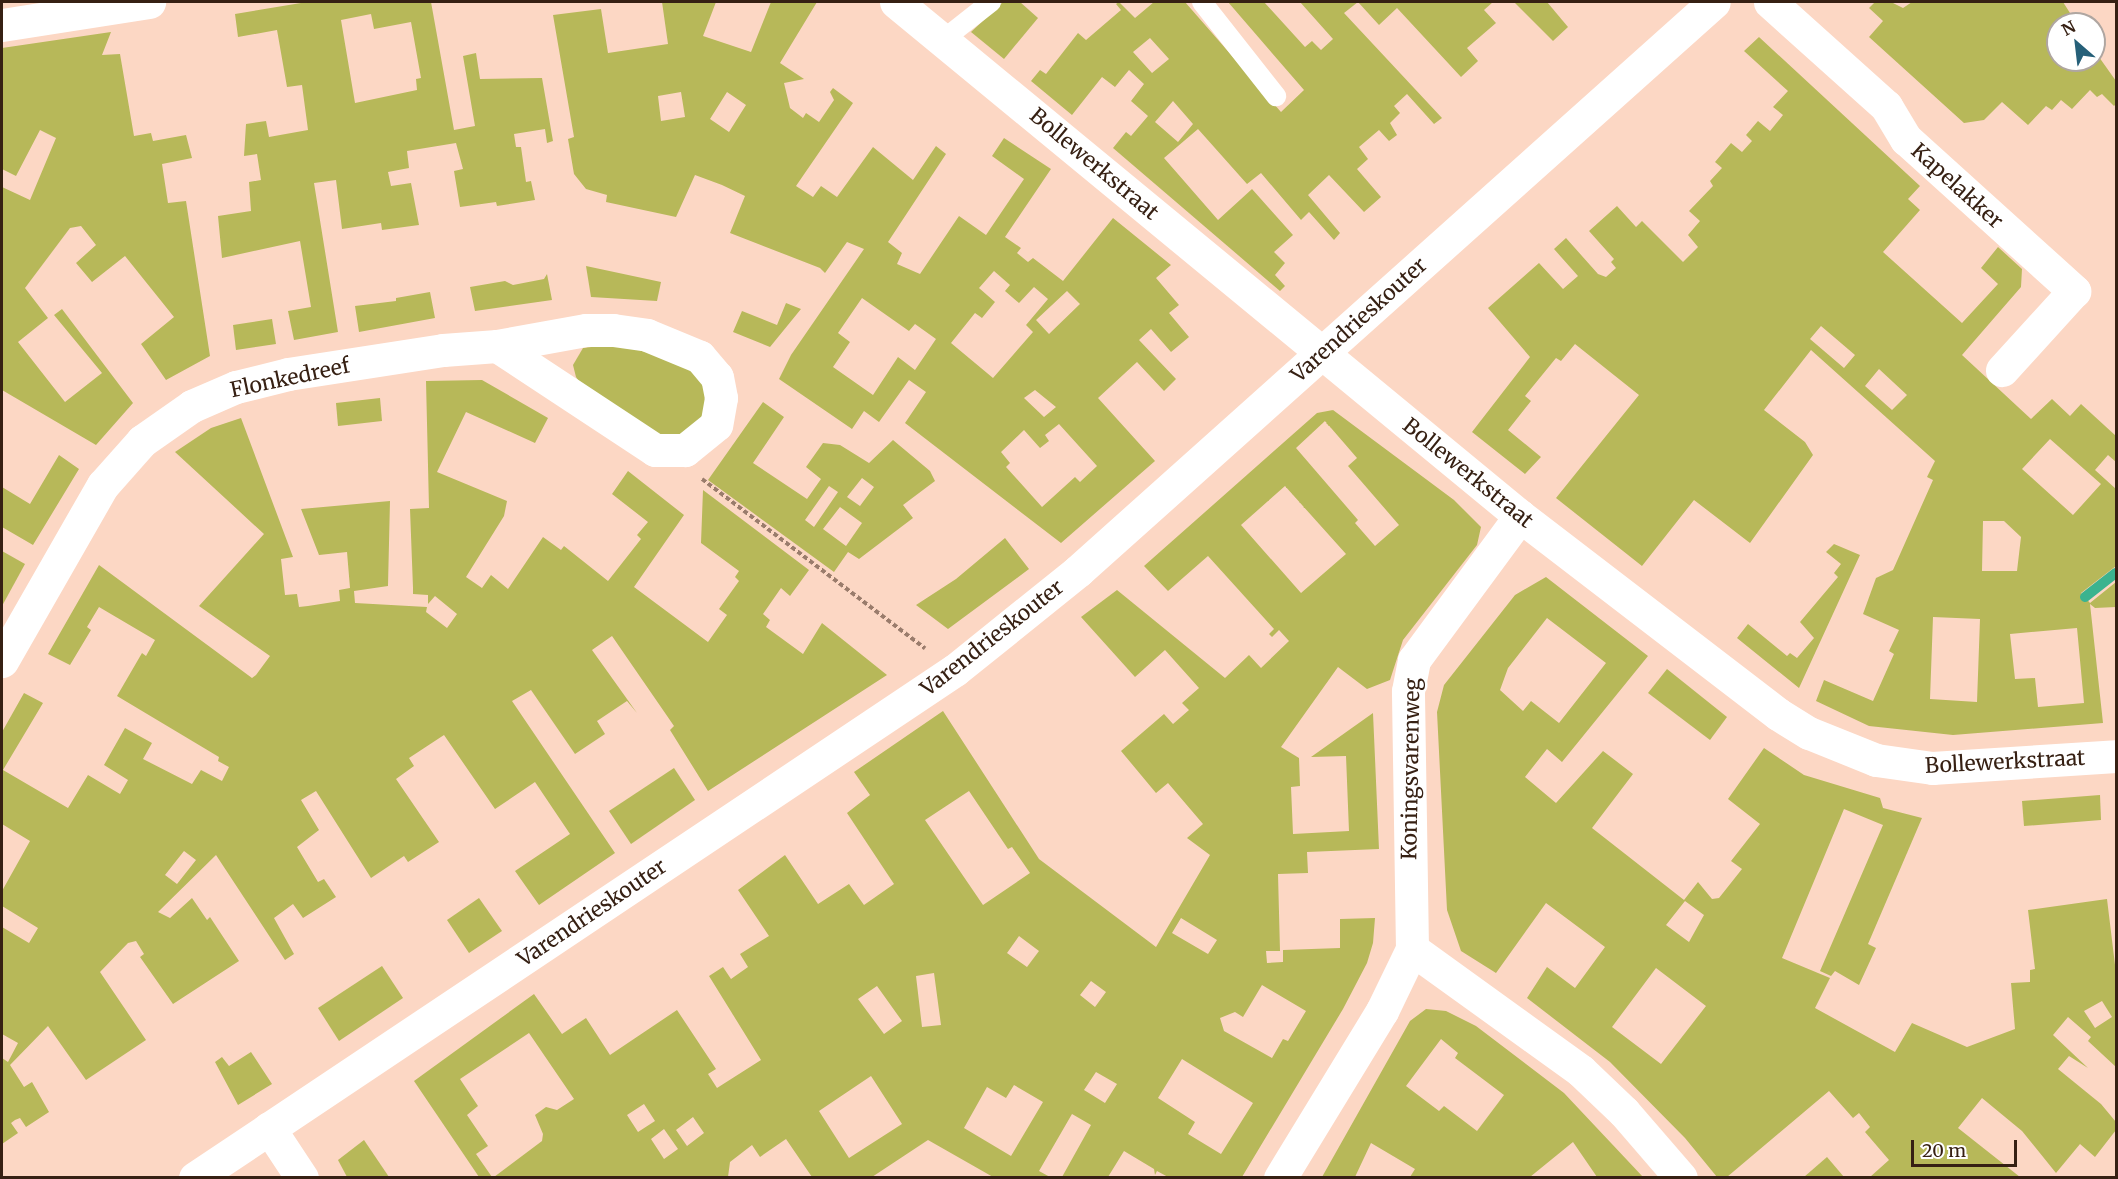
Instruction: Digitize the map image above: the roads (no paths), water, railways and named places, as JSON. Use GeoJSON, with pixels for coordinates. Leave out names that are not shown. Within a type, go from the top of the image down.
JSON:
{"type":"FeatureCollection","features":[{"type":"Feature","properties":{"kind":"street"},"geometry":{"type":"LineString","coordinates":[[2,25],[149,2]]}},
{"type":"Feature","properties":{"kind":"street","name":"Bollewerkstraat"},"geometry":{"type":"LineString","coordinates":[[896,2],[944,39],[1520,516],[1778,714],[1841,747],[1876,760],[1932,768],[2116,756]]}},
{"type":"Feature","properties":{"kind":"street","name":"Varendrieskouter"},"geometry":{"type":"LineString","coordinates":[[195,1178],[955,670],[1078,570],[1323,354],[1714,2]]}},
{"type":"Feature","properties":{"kind":"street","name":"Kapelakker"},"geometry":{"type":"LineString","coordinates":[[1770,2],[1886,106],[1906,139],[2074,291],[2002,370]]}},
{"type":"Feature","properties":{"kind":"street","name":"Flonkedreef"},"geometry":{"type":"LineString","coordinates":[[2,662],[103,485],[142,441],[192,406],[236,387],[288,374],[497,346],[586,330],[613,330],[647,335],[700,357],[717,377],[722,398],[716,425],[685,450],[656,450],[637,440],[497,346]]}},
{"type":"Feature","properties":{"kind":"street","name":"Koningsvarenweg"},"geometry":{"type":"LineString","coordinates":[[1281,1178],[1382,1011],[1412,949],[1408,691],[1414,660],[1520,516]]}},
{"type":"Feature","properties":{"kind":"street"},"geometry":{"type":"LineString","coordinates":[[1412,949],[1581,1071],[1624,1112],[1681,1178]]}},
{"type":"Feature","properties":{"kind":"street"},"geometry":{"type":"LineString","coordinates":[[269,1128],[302,1178]]}},
{"type":"Feature","properties":{"kind":"lane"},"geometry":{"type":"LineString","coordinates":[[944,39],[991,2]]}},
{"type":"Feature","properties":{"kind":"lane"},"geometry":{"type":"LineString","coordinates":[[1202,2],[1276,96]]}},
{"type":"Feature","properties":{"kind":"waterway"},"geometry":{"type":"LineString","coordinates":[[2085,597],[2116,573]]}}]}
